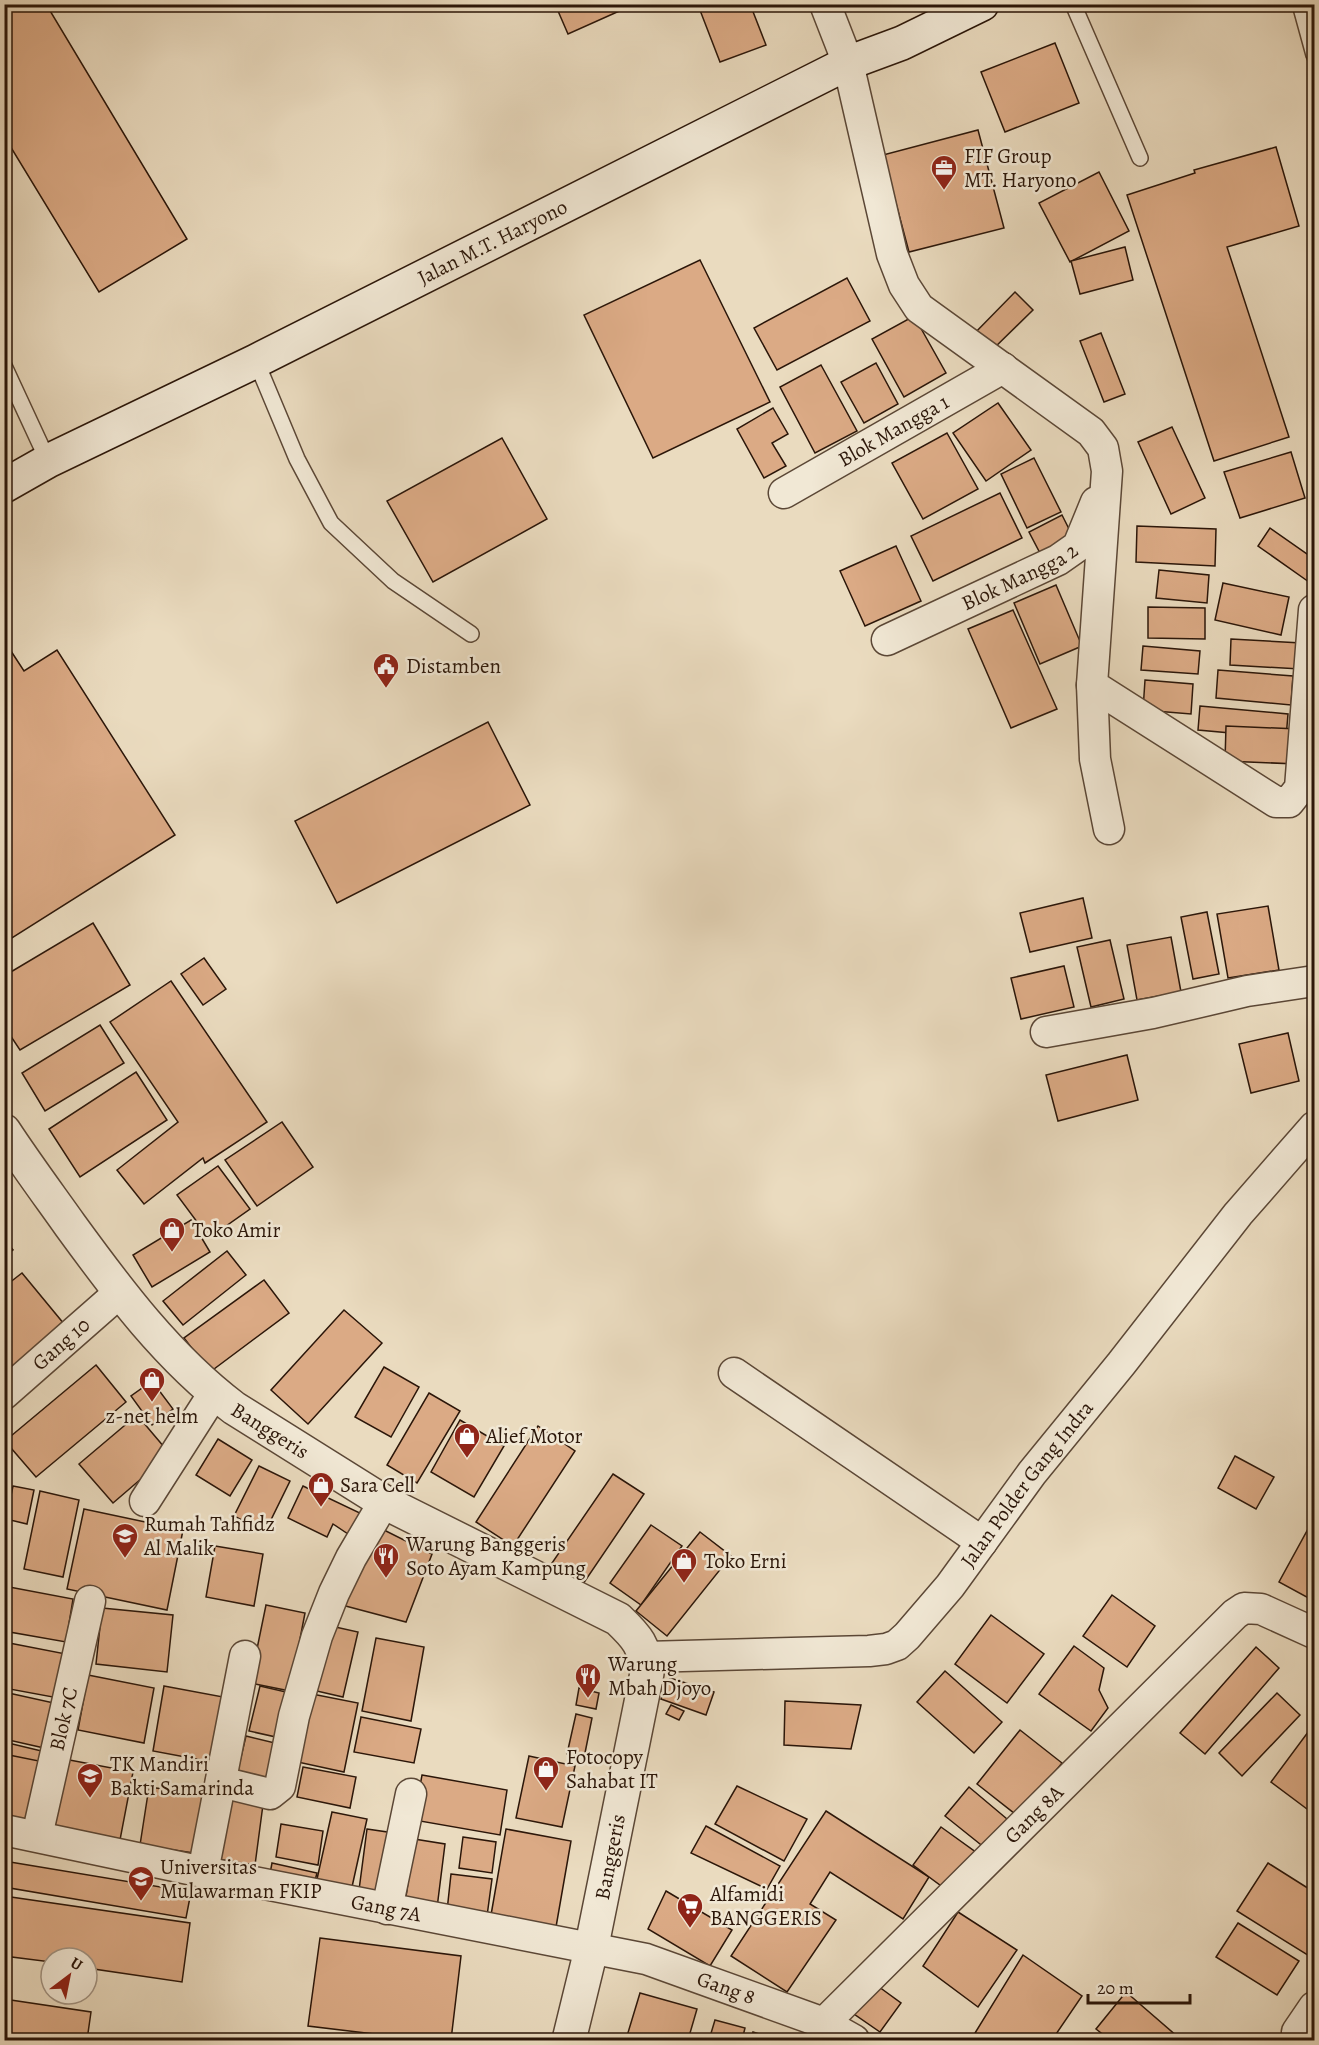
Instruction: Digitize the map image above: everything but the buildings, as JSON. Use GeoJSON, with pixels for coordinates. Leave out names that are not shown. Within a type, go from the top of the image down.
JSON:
{"type":"FeatureCollection","features":[{"type":"Feature","properties":{"kind":"street"},"geometry":{"type":"LineString","coordinates":[[825,4],[848,63],[892,254],[904,285],[919,308],[1091,432],[1103,448],[1107,471],[1092,686],[1095,759],[1109,829]]}},
{"type":"Feature","properties":{"kind":"street","name":"Jalan M.T. Haryono"},"geometry":{"type":"LineString","coordinates":[[4,486],[48,461],[256,361],[848,63],[902,43],[982,4]]}},
{"type":"Feature","properties":{"kind":"street","name":"Blok Mangga 1"},"geometry":{"type":"LineString","coordinates":[[784,493],[1003,368]]}},
{"type":"Feature","properties":{"kind":"street","name":"Blok Mangga 2"},"geometry":{"type":"LineString","coordinates":[[887,640],[1058,560],[1078,546],[1107,471]]}},
{"type":"Feature","properties":{"kind":"street"},"geometry":{"type":"LineString","coordinates":[[1092,686],[1276,802],[1289,802],[1300,788],[1314,610]]}},
{"type":"Feature","properties":{"kind":"street"},"geometry":{"type":"LineString","coordinates":[[1046,1032],[1153,1012],[1246,991],[1314,981]]}},
{"type":"Feature","properties":{"kind":"street","name":"Jalan Polder Gang Indra"},"geometry":{"type":"LineString","coordinates":[[646,1657],[869,1651],[897,1645],[950,1586],[1032,1473],[1121,1364],[1238,1214],[1314,1127]]}},
{"type":"Feature","properties":{"kind":"street","name":"Banggeris"},"geometry":{"type":"LineString","coordinates":[[4,1131],[119,1293],[180,1360],[214,1393],[234,1408],[384,1502],[618,1619],[640,1642],[646,1657],[647,1673],[591,1950],[569,2040]]}},
{"type":"Feature","properties":{"kind":"street","name":"Gang 10"},"geometry":{"type":"LineString","coordinates":[[4,1394],[119,1293]]}},
{"type":"Feature","properties":{"kind":"street"},"geometry":{"type":"LineString","coordinates":[[734,1372],[982,1542]]}},
{"type":"Feature","properties":{"kind":"street"},"geometry":{"type":"LineString","coordinates":[[145,1502],[214,1393]]}},
{"type":"Feature","properties":{"kind":"street"},"geometry":{"type":"LineString","coordinates":[[221,1782],[270,1794],[280,1786],[294,1716],[317,1636],[351,1558],[384,1502]]}},
{"type":"Feature","properties":{"kind":"street","name":"Blok 7C"},"geometry":{"type":"LineString","coordinates":[[37,1836],[90,1601]]}},
{"type":"Feature","properties":{"kind":"street","name":"Gang 8A"},"geometry":{"type":"LineString","coordinates":[[824,2023],[1227,1623],[1245,1608],[1261,1609],[1314,1633]]}},
{"type":"Feature","properties":{"kind":"street"},"geometry":{"type":"LineString","coordinates":[[203,1872],[245,1656]]}},
{"type":"Feature","properties":{"kind":"street"},"geometry":{"type":"LineString","coordinates":[[387,1909],[411,1794]]}},
{"type":"Feature","properties":{"kind":"street","name":"Gang 7A"},"geometry":{"type":"LineString","coordinates":[[4,1830],[591,1950]]}},
{"type":"Feature","properties":{"kind":"street","name":"Gang 8"},"geometry":{"type":"LineString","coordinates":[[591,1950],[646,1959],[824,2023],[854,2040]]}},
{"type":"Feature","properties":{"kind":"street"},"geometry":{"type":"LineString","coordinates":[[1296,2032],[1314,2007]]}},
{"type":"Feature","properties":{"kind":"lane"},"geometry":{"type":"LineString","coordinates":[[1073,4],[1140,158]]}},
{"type":"Feature","properties":{"kind":"lane"},"geometry":{"type":"LineString","coordinates":[[1300,4],[1312,35],[1314,55]]}},
{"type":"Feature","properties":{"kind":"lane"},"geometry":{"type":"LineString","coordinates":[[256,361],[297,459],[331,524],[393,580],[471,634]]}},
{"type":"Feature","properties":{"kind":"lane"},"geometry":{"type":"LineString","coordinates":[[4,366],[48,461]]}},
{"type":"Feature","properties":{"kind":"place","name":"FIF Group MT. Haryono"},"geometry":{"type":"Point","coordinates":[944,191]}},
{"type":"Feature","properties":{"kind":"place","name":"Distamben"},"geometry":{"type":"Point","coordinates":[386,689]}},
{"type":"Feature","properties":{"kind":"place","name":"Toko Amir"},"geometry":{"type":"Point","coordinates":[172,1253]}},
{"type":"Feature","properties":{"kind":"place","name":"z-net helm"},"geometry":{"type":"Point","coordinates":[152,1403]}},
{"type":"Feature","properties":{"kind":"place","name":"Alief Motor"},"geometry":{"type":"Point","coordinates":[467,1459]}},
{"type":"Feature","properties":{"kind":"place","name":"Sara Cell"},"geometry":{"type":"Point","coordinates":[321,1508]}},
{"type":"Feature","properties":{"kind":"place","name":"Rumah Tahfidz Al Malik"},"geometry":{"type":"Point","coordinates":[125,1559]}},
{"type":"Feature","properties":{"kind":"place","name":"Warung Banggeris Soto Ayam Kampung"},"geometry":{"type":"Point","coordinates":[386,1579]}},
{"type":"Feature","properties":{"kind":"place","name":"Toko Erni"},"geometry":{"type":"Point","coordinates":[684,1584]}},
{"type":"Feature","properties":{"kind":"place","name":"Warung Mbah Djoyo"},"geometry":{"type":"Point","coordinates":[588,1699]}},
{"type":"Feature","properties":{"kind":"place","name":"Fotocopy Sahabat IT"},"geometry":{"type":"Point","coordinates":[546,1792]}},
{"type":"Feature","properties":{"kind":"place","name":"TK Mandiri Bakti Samarinda"},"geometry":{"type":"Point","coordinates":[90,1799]}},
{"type":"Feature","properties":{"kind":"place","name":"Universitas Mulawarman FKIP"},"geometry":{"type":"Point","coordinates":[141,1902]}},
{"type":"Feature","properties":{"kind":"place","name":"Alfamidi BANGGERIS"},"geometry":{"type":"Point","coordinates":[690,1929]}}]}
